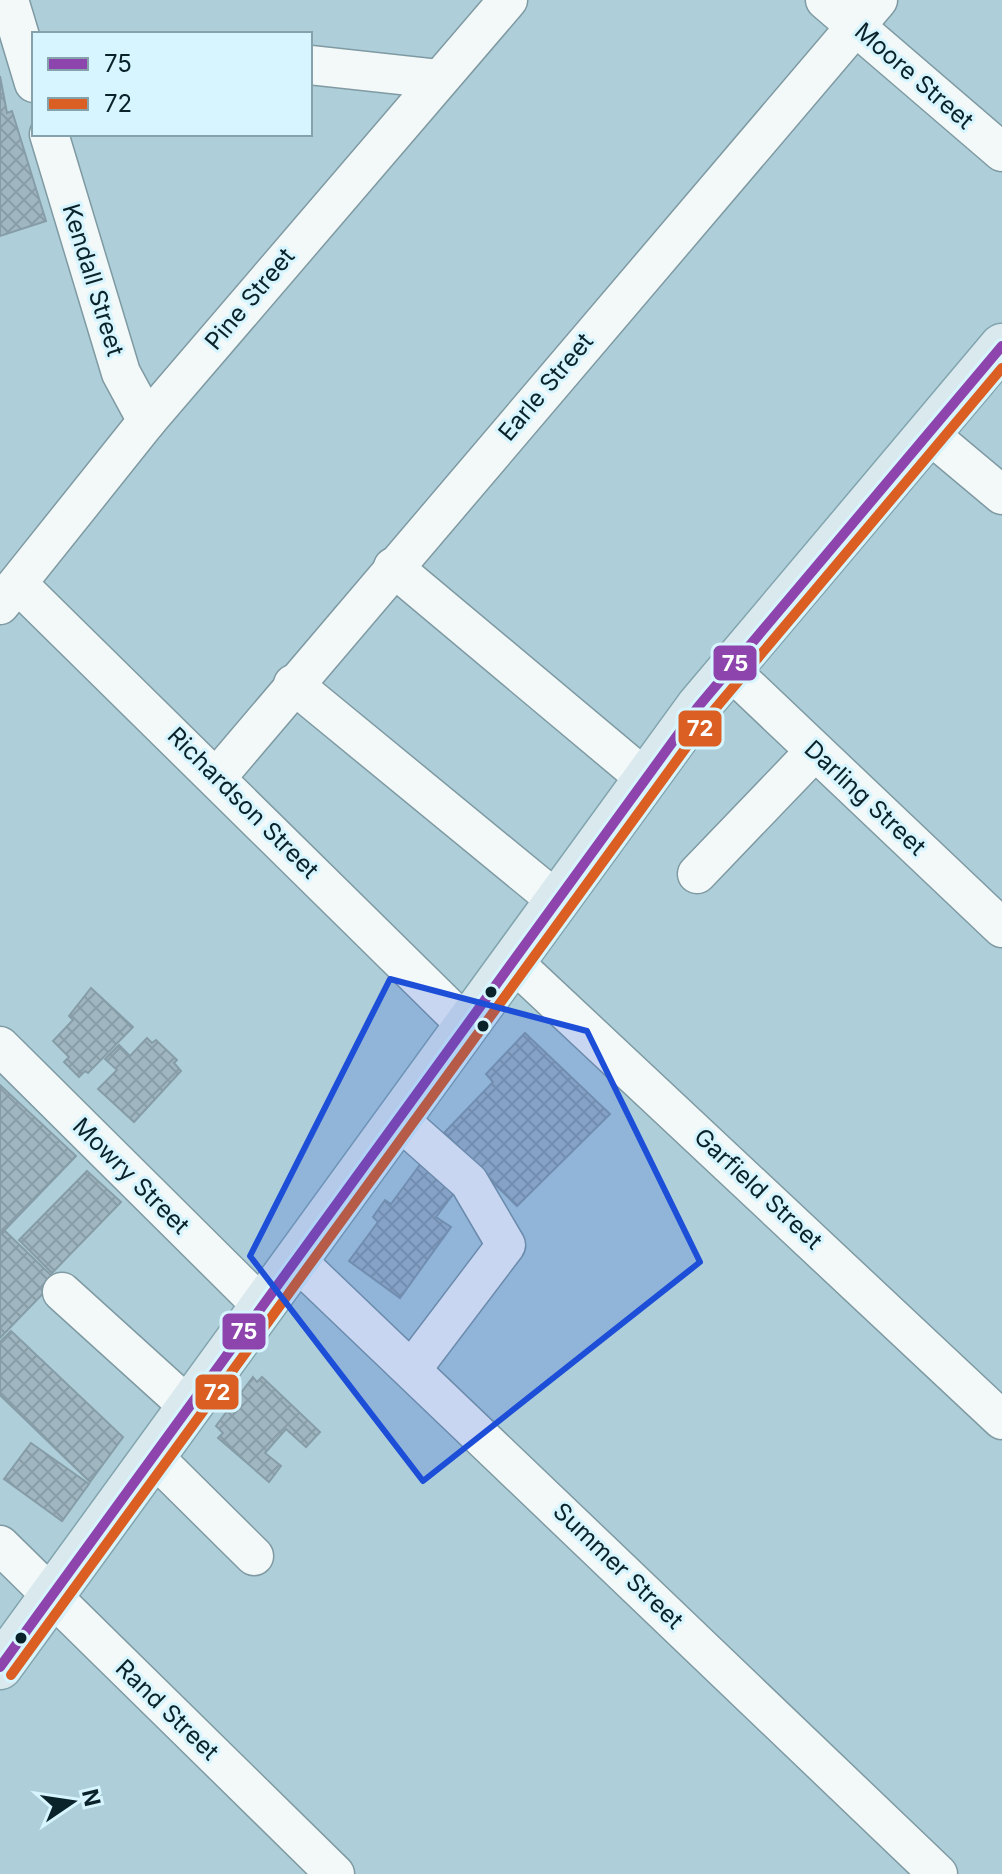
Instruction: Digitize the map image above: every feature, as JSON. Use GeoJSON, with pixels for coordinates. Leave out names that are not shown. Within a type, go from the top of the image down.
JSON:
{"type":"FeatureCollection","features":[{"type":"Feature","properties":{"kind":"main road"},"geometry":{"type":"LineString","coordinates":[[0,1667],[296,1260],[413,1132],[466,1025],[728,668],[1002,346]]}},
{"type":"Feature","properties":{"kind":"street","name":"Pine Street"},"geometry":{"type":"LineString","coordinates":[[9,595],[147,421],[508,0]]}},
{"type":"Feature","properties":{"kind":"street","name":"Moore Street"},"geometry":{"type":"LineString","coordinates":[[825,0],[867,13],[1002,152]]}},
{"type":"Feature","properties":{"kind":"street","name":"Earle Street"},"geometry":{"type":"LineString","coordinates":[[217,777],[867,13]]}},
{"type":"Feature","properties":{"kind":"street"},"geometry":{"type":"LineString","coordinates":[[21,22],[32,74]]}},
{"type":"Feature","properties":{"kind":"street"},"geometry":{"type":"LineString","coordinates":[[312,65],[438,79]]}},
{"type":"Feature","properties":{"kind":"street","name":"Kendall Street"},"geometry":{"type":"LineString","coordinates":[[50,136],[121,373],[147,421]]}},
{"type":"Feature","properties":{"kind":"street"},"geometry":{"type":"LineString","coordinates":[[928,433],[1002,495]]}},
{"type":"Feature","properties":{"kind":"street"},"geometry":{"type":"LineString","coordinates":[[393,567],[646,779]]}},
{"type":"Feature","properties":{"kind":"street","name":"Richardson Street"},"geometry":{"type":"LineString","coordinates":[[9,595],[217,777],[466,1025]]}},
{"type":"Feature","properties":{"kind":"street","name":"Darling Street"},"geometry":{"type":"LineString","coordinates":[[728,668],[1002,928]]}},
{"type":"Feature","properties":{"kind":"street"},"geometry":{"type":"LineString","coordinates":[[293,684],[556,900]]}},
{"type":"Feature","properties":{"kind":"street"},"geometry":{"type":"LineString","coordinates":[[697,874],[815,751]]}},
{"type":"Feature","properties":{"kind":"street","name":"Garfield Street"},"geometry":{"type":"LineString","coordinates":[[511,960],[1002,1420]]}},
{"type":"Feature","properties":{"kind":"street","name":"Mowry Street"},"geometry":{"type":"LineString","coordinates":[[0,1046],[262,1306]]}},
{"type":"Feature","properties":{"kind":"street"},"geometry":{"type":"LineString","coordinates":[[412,1369],[506,1245],[469,1182],[413,1132]]}},
{"type":"Feature","properties":{"kind":"street","name":"Summer Street"},"geometry":{"type":"LineString","coordinates":[[296,1260],[938,1874]]}},
{"type":"Feature","properties":{"kind":"street"},"geometry":{"type":"LineString","coordinates":[[62,1292],[189,1407]]}},
{"type":"Feature","properties":{"kind":"street"},"geometry":{"type":"LineString","coordinates":[[153,1456],[254,1556]]}},
{"type":"Feature","properties":{"kind":"street","name":"Rand Street"},"geometry":{"type":"LineString","coordinates":[[0,1545],[335,1874]]}},
{"type":"Feature","properties":{"kind":"highlighted area"},"geometry":{"type":"Polygon","coordinates":[[[390,979],[587,1031],[700,1262],[423,1481],[250,1256],[390,979]]]}},
{"type":"Feature","properties":{"kind":"building"},"geometry":{"type":"Polygon","coordinates":[[[0,76],[7,113],[12,111],[46,221],[0,236],[0,76]]]}},
{"type":"Feature","properties":{"kind":"building"},"geometry":{"type":"Polygon","coordinates":[[[91,988],[133,1027],[88,1073],[85,1071],[79,1077],[64,1062],[69,1057],[53,1041],[73,1020],[69,1016],[91,988]]]}},
{"type":"Feature","properties":{"kind":"building"},"geometry":{"type":"Polygon","coordinates":[[[525,1033],[610,1114],[517,1206],[443,1134],[493,1082],[486,1074],[525,1033]]]}},
{"type":"Feature","properties":{"kind":"building"},"geometry":{"type":"Polygon","coordinates":[[[147,1038],[152,1043],[156,1040],[177,1060],[174,1063],[181,1071],[134,1122],[98,1089],[117,1070],[105,1059],[119,1045],[130,1056],[147,1038]]]}},
{"type":"Feature","properties":{"kind":"building"},"geometry":{"type":"Polygon","coordinates":[[[0,1085],[76,1156],[0,1235],[0,1085]]]}},
{"type":"Feature","properties":{"kind":"building"},"geometry":{"type":"Polygon","coordinates":[[[422,1162],[457,1189],[436,1217],[451,1227],[400,1298],[349,1261],[378,1222],[373,1217],[385,1200],[391,1204],[422,1162]]]}},
{"type":"Feature","properties":{"kind":"building"},"geometry":{"type":"Polygon","coordinates":[[[87,1171],[121,1202],[52,1273],[19,1240],[87,1171]]]}},
{"type":"Feature","properties":{"kind":"building"},"geometry":{"type":"Polygon","coordinates":[[[5,1231],[56,1280],[0,1338],[0,1235],[5,1231]]]}},
{"type":"Feature","properties":{"kind":"building"},"geometry":{"type":"Polygon","coordinates":[[[11,1331],[123,1437],[90,1482],[0,1395],[0,1342],[11,1331]]]}},
{"type":"Feature","properties":{"kind":"building"},"geometry":{"type":"Polygon","coordinates":[[[253,1377],[257,1382],[262,1377],[320,1432],[306,1447],[286,1429],[265,1453],[281,1466],[269,1482],[218,1438],[223,1433],[216,1426],[253,1377]]]}},
{"type":"Feature","properties":{"kind":"building"},"geometry":{"type":"Polygon","coordinates":[[[31,1443],[89,1484],[62,1521],[4,1479],[31,1443]]]}},
{"type":"Feature","properties":{"kind":"transit line","name":"75"},"geometry":{"type":"LineString","coordinates":[[0,1667],[698,707],[1002,346]]}},
{"type":"Feature","properties":{"kind":"transit line","name":"72"},"geometry":{"type":"LineString","coordinates":[[11,1675],[709,716],[1002,368]]}}]}
